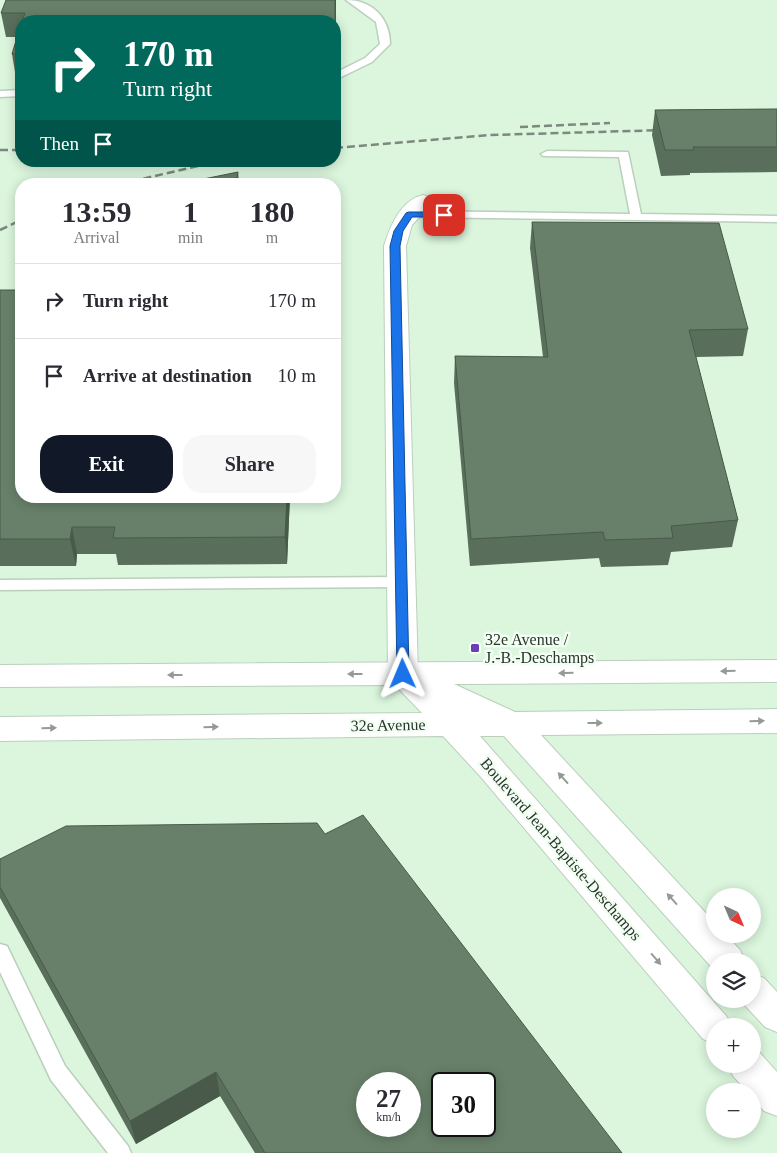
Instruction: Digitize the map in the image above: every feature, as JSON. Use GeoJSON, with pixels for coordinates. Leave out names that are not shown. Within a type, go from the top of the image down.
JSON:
{"type":"FeatureCollection","features":[{"type":"Feature","properties":{"kind":"street"},"geometry":{"type":"LineString","coordinates":[[403,674],[395,246],[398,231],[416,208]]}},
{"type":"Feature","properties":{"kind":"street"},"geometry":{"type":"LineString","coordinates":[[0,676],[777,671]]}},
{"type":"Feature","properties":{"kind":"street"},"geometry":{"type":"LineString","coordinates":[[403,674],[511,723],[721,953]]}},
{"type":"Feature","properties":{"kind":"street","name":"Boulevard Jean-Baptiste-Deschamps"},"geometry":{"type":"LineString","coordinates":[[403,674],[452,724],[706,1018]]}},
{"type":"Feature","properties":{"kind":"street","name":"32e Avenue"},"geometry":{"type":"LineString","coordinates":[[0,728],[777,721]]}},
{"type":"Feature","properties":{"kind":"street"},"geometry":{"type":"LineString","coordinates":[[761,999],[777,1016]]}},
{"type":"Feature","properties":{"kind":"street"},"geometry":{"type":"LineString","coordinates":[[754,1073],[777,1100]]}},
{"type":"Feature","properties":{"kind":"lane"},"geometry":{"type":"LineString","coordinates":[[341,74],[363,65],[378,54],[386,44],[384,22],[379,16],[351,0]]}},
{"type":"Feature","properties":{"kind":"lane"},"geometry":{"type":"LineString","coordinates":[[0,94],[15,94]]}},
{"type":"Feature","properties":{"kind":"lane"},"geometry":{"type":"LineString","coordinates":[[547,154],[624,154],[636,217]]}},
{"type":"Feature","properties":{"kind":"lane"},"geometry":{"type":"LineString","coordinates":[[416,208],[636,217],[777,219]]}},
{"type":"Feature","properties":{"kind":"lane"},"geometry":{"type":"LineString","coordinates":[[0,585],[402,582]]}},
{"type":"Feature","properties":{"kind":"lane"},"geometry":{"type":"LineString","coordinates":[[0,952],[58,1073],[121,1153]]}},
{"type":"Feature","properties":{"kind":"shaded area"},"geometry":{"type":"Polygon","coordinates":[[[0,0],[777,0],[777,1153],[0,1153],[0,0]]]}},
{"type":"Feature","properties":{"kind":"building"},"geometry":{"type":"Polygon","coordinates":[[[6,0],[335,0],[335,15],[24,15],[25,13],[1,13],[6,0]]]}},
{"type":"Feature","properties":{"kind":"building"},"geometry":{"type":"Polygon","coordinates":[[[777,109],[777,147],[693,147],[694,150],[665,150],[655,110],[777,109]]]}},
{"type":"Feature","properties":{"kind":"building"},"geometry":{"type":"Polygon","coordinates":[[[238,172],[237,178],[208,178],[238,172]]]}},
{"type":"Feature","properties":{"kind":"building"},"geometry":{"type":"Polygon","coordinates":[[[532,222],[719,223],[748,329],[689,330],[738,520],[671,526],[673,538],[605,540],[603,532],[471,539],[455,356],[548,357],[532,222]]]}},
{"type":"Feature","properties":{"kind":"building"},"geometry":{"type":"Polygon","coordinates":[[[0,290],[15,290],[15,503],[287,503],[285,537],[113,538],[115,527],[72,527],[70,539],[0,539],[0,290]]]}},
{"type":"Feature","properties":{"kind":"building"},"geometry":{"type":"Polygon","coordinates":[[[363,815],[622,1153],[265,1153],[216,1072],[130,1121],[0,887],[0,859],[66,826],[317,823],[325,834],[363,815]]]}},
{"type":"Feature","properties":{"kind":"railway"},"geometry":{"type":"LineString","coordinates":[[520,127],[610,123]]}},
{"type":"Feature","properties":{"kind":"railway"},"geometry":{"type":"LineString","coordinates":[[341,147],[490,135],[667,130]]}},
{"type":"Feature","properties":{"kind":"railway"},"geometry":{"type":"LineString","coordinates":[[0,150],[15,150]]}},
{"type":"Feature","properties":{"kind":"railway"},"geometry":{"type":"LineString","coordinates":[[146,178],[194,167]]}},
{"type":"Feature","properties":{"kind":"railway"},"geometry":{"type":"LineString","coordinates":[[0,230],[15,223]]}},
{"type":"Feature","properties":{"kind":"place","name":"32e Avenue / J.-B.-Deschamps"},"geometry":{"type":"Point","coordinates":[475,648]}},
{"type":"Feature","properties":{"kind":"route"},"geometry":{"type":"LineString","coordinates":[[403,674],[395,246],[398,231],[409,214],[444,215]]}}]}
